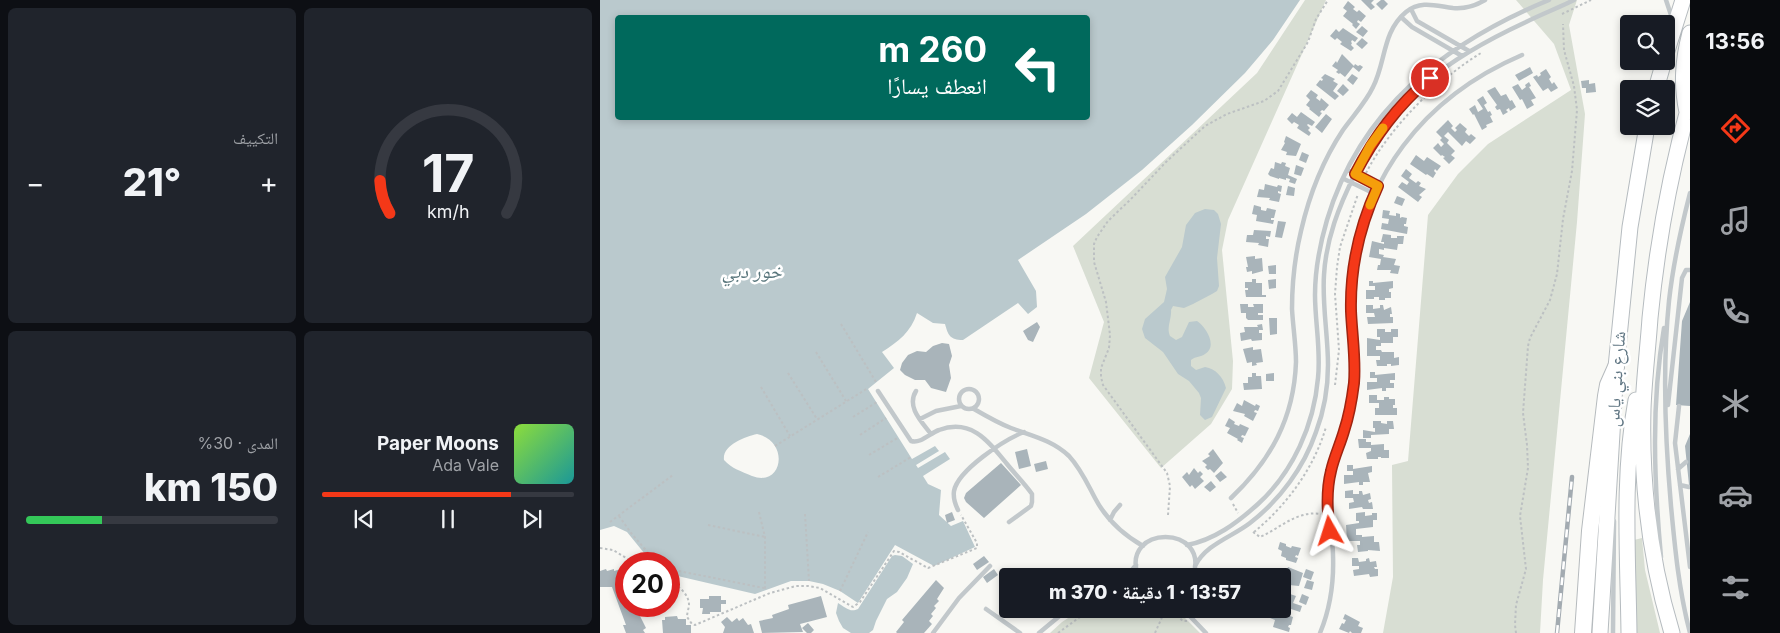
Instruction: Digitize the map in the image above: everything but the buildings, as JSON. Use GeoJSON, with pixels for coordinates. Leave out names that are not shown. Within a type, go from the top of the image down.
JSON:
{"type":"FeatureCollection","features":[{"type":"Feature","properties":{"kind":"highway"},"geometry":{"type":"LineString","coordinates":[[1583,633],[1590,531],[1606,396],[1608,385],[1616,367]]}},
{"type":"Feature","properties":{"kind":"main road"},"geometry":{"type":"LineString","coordinates":[[1675,26],[1683,0]]}},
{"type":"Feature","properties":{"kind":"main road"},"geometry":{"type":"LineString","coordinates":[[1689,107],[1684,90],[1683,69],[1690,33]]}},
{"type":"Feature","properties":{"kind":"main road","name":"شارع بني ياس"},"geometry":{"type":"LineString","coordinates":[[1648,345],[1662,227],[1673,169],[1689,107]]}},
{"type":"Feature","properties":{"kind":"main road","name":"شارع بني ياس"},"geometry":{"type":"LineString","coordinates":[[1600,633],[1616,367],[1630,226],[1645,135]]}},
{"type":"Feature","properties":{"kind":"main road"},"geometry":{"type":"LineString","coordinates":[[1648,345],[1643,438],[1646,500],[1654,561],[1672,633]]}},
{"type":"Feature","properties":{"kind":"main road"},"geometry":{"type":"LineString","coordinates":[[1629,633],[1628,487],[1632,422],[1648,345]]}},
{"type":"Feature","properties":{"kind":"lane"},"geometry":{"type":"LineString","coordinates":[[1231,498],[1250,480],[1266,459],[1278,437],[1288,412],[1294,387],[1296,361],[1292,308],[1293,282],[1298,247],[1308,204],[1329,155],[1342,132],[1373,88],[1387,41],[1395,24],[1411,9],[1428,4],[1463,8],[1485,0]]}},
{"type":"Feature","properties":{"kind":"lane"},"geometry":{"type":"LineString","coordinates":[[1187,545],[1208,539],[1240,519],[1275,486],[1296,453],[1311,416],[1316,397],[1319,366],[1315,294],[1317,269],[1327,220],[1348,170],[1363,142],[1394,100],[1432,65],[1460,46],[1504,21],[1549,0]]}},
{"type":"Feature","properties":{"kind":"lane"},"geometry":{"type":"LineString","coordinates":[[1195,566],[1208,550],[1240,530],[1268,507],[1296,473],[1316,432],[1327,389],[1328,366],[1323,297],[1324,272],[1328,248],[1334,224],[1355,174],[1370,146],[1402,105],[1440,70],[1469,52],[1526,22],[1574,0]]}},
{"type":"Feature","properties":{"kind":"lane"},"geometry":{"type":"LineString","coordinates":[[1666,0],[1671,15]]}},
{"type":"Feature","properties":{"kind":"lane"},"geometry":{"type":"LineString","coordinates":[[1411,9],[1417,21],[1469,52]]}},
{"type":"Feature","properties":{"kind":"lane"},"geometry":{"type":"LineString","coordinates":[[1401,17],[1412,27],[1462,56]]}},
{"type":"Feature","properties":{"kind":"lane"},"geometry":{"type":"LineString","coordinates":[[1320,633],[1330,601],[1333,578],[1333,554],[1328,515],[1328,484],[1350,408],[1354,384],[1351,311],[1354,263],[1366,216],[1378,186],[1404,144],[1438,107],[1478,77],[1522,55]]}},
{"type":"Feature","properties":{"kind":"lane"},"geometry":{"type":"LineString","coordinates":[[1348,170],[1378,186]]}},
{"type":"Feature","properties":{"kind":"lane"},"geometry":{"type":"LineString","coordinates":[[1344,179],[1375,194]]}},
{"type":"Feature","properties":{"kind":"lane"},"geometry":{"type":"LineString","coordinates":[[1661,558],[1655,476],[1654,432],[1657,387],[1669,299],[1690,193]]}},
{"type":"Feature","properties":{"kind":"lane"},"geometry":{"type":"LineString","coordinates":[[1666,429],[1682,278],[1686,270],[1690,270]]}},
{"type":"Feature","properties":{"kind":"lane"},"geometry":{"type":"LineString","coordinates":[[1669,299],[1666,343],[1666,429],[1676,558],[1680,588],[1690,633]]}},
{"type":"Feature","properties":{"kind":"lane"},"geometry":{"type":"LineString","coordinates":[[1319,366],[1328,366]]}},
{"type":"Feature","properties":{"kind":"lane"},"geometry":{"type":"LineString","coordinates":[[972,390],[979,397],[979,404],[974,409],[967,410],[961,406],[959,399],[962,392],[972,390]]}},
{"type":"Feature","properties":{"kind":"lane"},"geometry":{"type":"LineString","coordinates":[[878,391],[911,441],[918,442],[931,434],[947,428],[964,428],[980,435],[994,448],[1030,491],[1033,498],[1028,509],[1009,522]]}},
{"type":"Feature","properties":{"kind":"lane"},"geometry":{"type":"LineString","coordinates":[[916,392],[913,395],[912,404],[931,434]]}},
{"type":"Feature","properties":{"kind":"lane"},"geometry":{"type":"LineString","coordinates":[[920,419],[944,409],[961,406]]}},
{"type":"Feature","properties":{"kind":"lane"},"geometry":{"type":"LineString","coordinates":[[1679,406],[1675,443],[1683,509],[1688,532],[1690,568]]}},
{"type":"Feature","properties":{"kind":"lane"},"geometry":{"type":"LineString","coordinates":[[974,409],[998,423],[1047,441],[1068,455],[1083,475],[1100,507],[1110,520],[1122,533],[1143,546]]}},
{"type":"Feature","properties":{"kind":"lane"},"geometry":{"type":"LineString","coordinates":[[1613,415],[1614,501]]}},
{"type":"Feature","properties":{"kind":"lane"},"geometry":{"type":"LineString","coordinates":[[958,510],[954,497],[957,483],[962,476],[994,448],[1024,432]]}},
{"type":"Feature","properties":{"kind":"lane"},"geometry":{"type":"LineString","coordinates":[[1678,469],[1686,462]]}},
{"type":"Feature","properties":{"kind":"lane"},"geometry":{"type":"LineString","coordinates":[[1680,485],[1689,487]]}},
{"type":"Feature","properties":{"kind":"lane"},"geometry":{"type":"LineString","coordinates":[[1110,520],[1120,505]]}},
{"type":"Feature","properties":{"kind":"lane"},"geometry":{"type":"LineString","coordinates":[[1683,509],[1690,511]]}},
{"type":"Feature","properties":{"kind":"lane"},"geometry":{"type":"LineString","coordinates":[[1613,633],[1614,511]]}},
{"type":"Feature","properties":{"kind":"lane"},"geometry":{"type":"LineString","coordinates":[[1137,568],[1136,558],[1143,546],[1154,538],[1168,536],[1181,540],[1187,545],[1191,551],[1195,566]]}},
{"type":"Feature","properties":{"kind":"lane"},"geometry":{"type":"LineString","coordinates":[[1133,568],[1136,565]]}},
{"type":"Feature","properties":{"kind":"lane"},"geometry":{"type":"LineString","coordinates":[[932,633],[959,598],[990,566]]}},
{"type":"Feature","properties":{"kind":"lane"},"geometry":{"type":"LineString","coordinates":[[1662,568],[1667,616]]}},
{"type":"Feature","properties":{"kind":"lane"},"geometry":{"type":"LineString","coordinates":[[986,609],[1020,633]]}},
{"type":"Feature","properties":{"kind":"lane"},"geometry":{"type":"LineString","coordinates":[[1039,633],[1057,618]]}},
{"type":"Feature","properties":{"kind":"lane"},"geometry":{"type":"LineString","coordinates":[[1192,618],[1206,633]]}},
{"type":"Feature","properties":{"kind":"path"},"geometry":{"type":"LineString","coordinates":[[1168,516],[1170,486],[1167,473],[1107,392],[1100,377],[1101,368],[1109,348],[1110,335],[1106,302],[1094,262],[1094,244],[1108,221],[1166,162],[1205,126],[1227,114],[1264,101],[1278,91],[1308,42],[1316,19],[1328,0]]}},
{"type":"Feature","properties":{"kind":"path"},"geometry":{"type":"LineString","coordinates":[[1555,17],[1582,6],[1591,0]]}},
{"type":"Feature","properties":{"kind":"path"},"geometry":{"type":"LineString","coordinates":[[1516,633],[1516,605],[1526,569],[1520,516],[1528,468],[1523,413],[1528,346],[1530,338],[1550,300],[1557,274],[1571,183],[1576,122],[1576,98],[1564,50],[1563,24]]}},
{"type":"Feature","properties":{"kind":"path"},"geometry":{"type":"LineString","coordinates":[[1364,179],[1380,149],[1397,127],[1436,89],[1482,53]]}},
{"type":"Feature","properties":{"kind":"path"},"geometry":{"type":"LineString","coordinates":[[1334,391],[1339,350],[1335,294],[1337,267],[1340,247],[1360,187]]}},
{"type":"Feature","properties":{"kind":"path"},"geometry":{"type":"LineString","coordinates":[[841,324],[876,382]]}},
{"type":"Feature","properties":{"kind":"path"},"geometry":{"type":"LineString","coordinates":[[816,352],[846,401]]}},
{"type":"Feature","properties":{"kind":"path"},"geometry":{"type":"LineString","coordinates":[[788,373],[817,419]]}},
{"type":"Feature","properties":{"kind":"path"},"geometry":{"type":"LineString","coordinates":[[760,387],[790,436]]}},
{"type":"Feature","properties":{"kind":"path"},"geometry":{"type":"LineString","coordinates":[[775,446],[868,388]]}},
{"type":"Feature","properties":{"kind":"path"},"geometry":{"type":"LineString","coordinates":[[853,417],[877,402]]}},
{"type":"Feature","properties":{"kind":"path"},"geometry":{"type":"LineString","coordinates":[[860,435],[886,418]]}},
{"type":"Feature","properties":{"kind":"path"},"geometry":{"type":"LineString","coordinates":[[1326,425],[1311,462],[1291,494],[1277,511],[1254,532],[1260,537],[1287,521],[1304,515],[1316,513],[1328,515]]}},
{"type":"Feature","properties":{"kind":"path"},"geometry":{"type":"LineString","coordinates":[[869,454],[898,437]]}},
{"type":"Feature","properties":{"kind":"path"},"geometry":{"type":"LineString","coordinates":[[878,477],[911,457]]}},
{"type":"Feature","properties":{"kind":"path"},"geometry":{"type":"LineString","coordinates":[[610,522],[673,475]]}},
{"type":"Feature","properties":{"kind":"path"},"geometry":{"type":"LineString","coordinates":[[1231,498],[1240,519]]}},
{"type":"Feature","properties":{"kind":"path"},"geometry":{"type":"LineString","coordinates":[[680,588],[689,604],[688,621],[695,625],[770,593],[796,586],[820,588],[853,607],[860,602],[894,551],[928,568],[978,548],[958,510]]}},
{"type":"Feature","properties":{"kind":"path"},"geometry":{"type":"LineString","coordinates":[[680,571],[764,590],[766,537],[759,512]]}},
{"type":"Feature","properties":{"kind":"path"},"geometry":{"type":"LineString","coordinates":[[805,514],[809,580]]}},
{"type":"Feature","properties":{"kind":"path"},"geometry":{"type":"LineString","coordinates":[[620,516],[648,552]]}},
{"type":"Feature","properties":{"kind":"path"},"geometry":{"type":"LineString","coordinates":[[708,525],[766,537]]}},
{"type":"Feature","properties":{"kind":"path"},"geometry":{"type":"LineString","coordinates":[[840,591],[868,532]]}},
{"type":"Feature","properties":{"kind":"path"},"geometry":{"type":"LineString","coordinates":[[600,548],[616,552]]}},
{"type":"Feature","properties":{"kind":"path"},"geometry":{"type":"LineString","coordinates":[[1058,633],[1079,618]]}},
{"type":"Feature","properties":{"kind":"path"},"geometry":{"type":"LineString","coordinates":[[1155,633],[1161,618]]}},
{"type":"Feature","properties":{"kind":"shaded area"},"geometry":{"type":"Polygon","coordinates":[[[1305,0],[1326,0],[1228,220],[1222,250],[1233,361],[1232,389],[1211,424],[1161,468],[1089,378],[1104,322],[1073,246],[1257,73],[1305,0]]]}},
{"type":"Feature","properties":{"kind":"shaded area"},"geometry":{"type":"Polygon","coordinates":[[[1516,0],[1577,0],[1569,25],[1585,114],[1577,222],[1543,580],[1540,633],[1383,633],[1393,577],[1392,465],[1408,461],[1428,215],[1458,174],[1488,144],[1571,90],[1554,44],[1516,0]]]}},
{"type":"Feature","properties":{"kind":"shaded area"},"geometry":{"type":"Polygon","coordinates":[[[1642,538],[1645,570],[1660,633],[1635,633],[1634,540],[1642,538]]]}},
{"type":"Feature","properties":{"kind":"shaded area"},"geometry":{"type":"Polygon","coordinates":[[[1068,618],[1185,618],[1200,633],[1050,633],[1068,618]]]}},
{"type":"Feature","properties":{"kind":"water","name":"خور دبي"},"geometry":{"type":"Polygon","coordinates":[[[600,0],[1300,0],[1273,40],[1245,73],[1192,125],[1142,170],[1086,214],[1018,260],[1036,291],[1037,307],[1028,314],[1018,303],[963,340],[950,336],[945,324],[933,323],[917,313],[911,326],[903,336],[882,352],[894,368],[868,389],[912,459],[935,446],[939,451],[916,465],[918,468],[945,452],[950,459],[923,476],[928,484],[941,490],[939,515],[951,526],[963,521],[975,547],[934,566],[895,545],[858,603],[840,591],[809,581],[791,581],[755,594],[680,577],[680,552],[643,552],[627,532],[614,526],[600,530],[600,0]],[[757,434],[735,442],[727,450],[724,460],[737,470],[762,478],[776,470],[778,454],[768,438],[757,434]]]}},
{"type":"Feature","properties":{"kind":"water"},"geometry":{"type":"Polygon","coordinates":[[[1205,209],[1214,210],[1218,214],[1221,224],[1217,258],[1219,286],[1217,291],[1184,308],[1173,306],[1169,329],[1170,336],[1176,340],[1182,337],[1189,322],[1197,321],[1207,332],[1211,342],[1209,351],[1191,360],[1191,366],[1196,370],[1205,367],[1216,372],[1223,380],[1226,388],[1212,417],[1205,420],[1200,415],[1201,398],[1199,393],[1189,381],[1178,374],[1163,352],[1145,338],[1142,329],[1145,319],[1164,302],[1167,289],[1165,277],[1182,247],[1186,225],[1195,213],[1205,209]]]}},
{"type":"Feature","properties":{"kind":"water"},"geometry":{"type":"Polygon","coordinates":[[[892,556],[902,556],[913,564],[907,578],[897,592],[887,599],[873,630],[869,633],[851,633],[843,628],[836,613],[838,603],[850,610],[858,609],[892,556]]]}},
{"type":"Feature","properties":{"kind":"railway"},"geometry":{"type":"LineString","coordinates":[[1557,633],[1572,477]]}},
{"type":"Feature","properties":{"kind":"slow traffic"},"geometry":{"type":"LineString","coordinates":[[1370,205],[1378,186],[1355,174],[1370,146],[1383,128]]}},
{"type":"Feature","properties":{"kind":"route"},"geometry":{"type":"LineString","coordinates":[[1330,531],[1327,500],[1328,484],[1335,454],[1350,408],[1354,384],[1351,311],[1354,263],[1366,216],[1378,186],[1355,174],[1370,146],[1385,124],[1430,78]]}}]}
